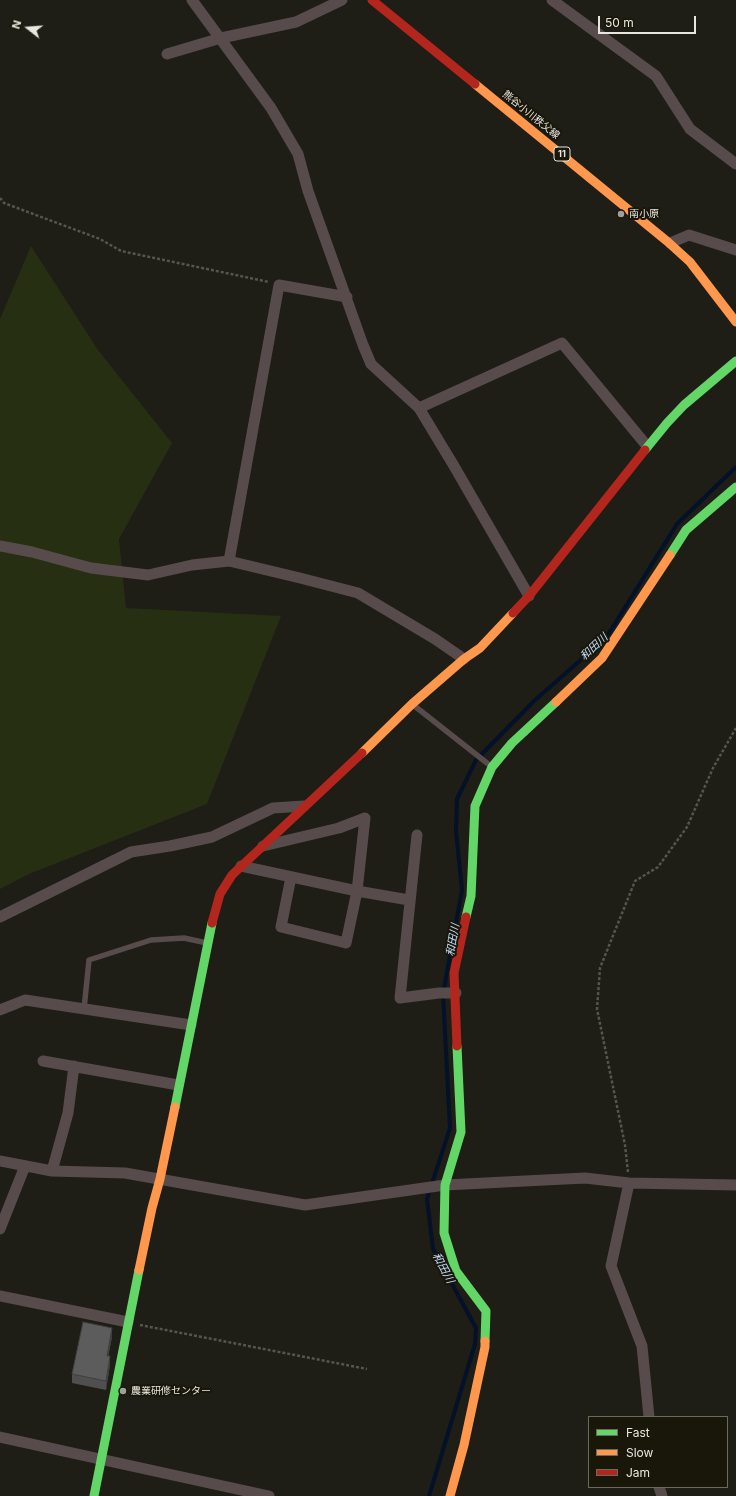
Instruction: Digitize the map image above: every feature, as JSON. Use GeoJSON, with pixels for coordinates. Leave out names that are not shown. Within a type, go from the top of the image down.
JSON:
{"type":"FeatureCollection","features":[{"type":"Feature","properties":{"kind":"street"},"geometry":{"type":"LineString","coordinates":[[192,0],[271,108],[298,154],[308,191],[371,364],[419,408],[529,596]]}},
{"type":"Feature","properties":{"kind":"street"},"geometry":{"type":"LineString","coordinates":[[167,54],[221,38],[296,22],[342,0]]}},
{"type":"Feature","properties":{"kind":"street","name":"熊谷小川秩父線"},"geometry":{"type":"LineString","coordinates":[[372,0],[670,243],[690,262],[736,322]]}},
{"type":"Feature","properties":{"kind":"street"},"geometry":{"type":"LineString","coordinates":[[552,0],[656,76],[690,129],[736,164]]}},
{"type":"Feature","properties":{"kind":"street"},"geometry":{"type":"LineString","coordinates":[[670,243],[689,235],[736,250]]}},
{"type":"Feature","properties":{"kind":"street"},"geometry":{"type":"LineString","coordinates":[[229,561],[279,285],[347,297]]}},
{"type":"Feature","properties":{"kind":"street"},"geometry":{"type":"LineString","coordinates":[[419,408],[562,343],[647,446]]}},
{"type":"Feature","properties":{"kind":"street"},"geometry":{"type":"LineString","coordinates":[[94,1496],[128,1322],[152,1208],[160,1179],[214,913],[220,894],[232,875],[304,806],[373,743],[412,704],[464,659],[480,648],[529,596],[647,446],[667,423],[684,405],[736,361]]}},
{"type":"Feature","properties":{"kind":"street"},"geometry":{"type":"LineString","coordinates":[[450,1496],[464,1445],[486,1347],[486,1311],[456,1271],[444,1233],[444,1184],[461,1132],[454,973],[471,896],[475,806],[492,767],[512,743],[602,658],[686,530],[736,487]]}},
{"type":"Feature","properties":{"kind":"street"},"geometry":{"type":"LineString","coordinates":[[0,546],[32,552],[91,568],[148,576],[192,565],[229,561],[358,593],[435,639],[464,659]]}},
{"type":"Feature","properties":{"kind":"street"},"geometry":{"type":"LineString","coordinates":[[0,917],[131,852],[170,846],[212,837],[273,808],[304,806]]}},
{"type":"Feature","properties":{"kind":"street"},"geometry":{"type":"LineString","coordinates":[[263,846],[339,828],[365,818],[357,891],[346,943],[281,928],[291,877]]}},
{"type":"Feature","properties":{"kind":"street"},"geometry":{"type":"LineString","coordinates":[[417,835],[409,900],[400,998],[439,993],[456,993]]}},
{"type":"Feature","properties":{"kind":"street"},"geometry":{"type":"LineString","coordinates":[[241,866],[357,891],[409,900]]}},
{"type":"Feature","properties":{"kind":"street"},"geometry":{"type":"LineString","coordinates":[[0,1010],[25,1000],[191,1025]]}},
{"type":"Feature","properties":{"kind":"street"},"geometry":{"type":"LineString","coordinates":[[43,1061],[178,1085]]}},
{"type":"Feature","properties":{"kind":"street"},"geometry":{"type":"LineString","coordinates":[[52,1171],[68,1113],[74,1066]]}},
{"type":"Feature","properties":{"kind":"street"},"geometry":{"type":"LineString","coordinates":[[0,1161],[52,1171],[125,1173],[305,1205],[444,1184],[585,1178],[629,1183],[736,1185]]}},
{"type":"Feature","properties":{"kind":"street"},"geometry":{"type":"LineString","coordinates":[[0,1229],[25,1166]]}},
{"type":"Feature","properties":{"kind":"street"},"geometry":{"type":"LineString","coordinates":[[629,1183],[611,1266],[642,1346],[649,1416]]}},
{"type":"Feature","properties":{"kind":"street"},"geometry":{"type":"LineString","coordinates":[[0,1296],[128,1322]]}},
{"type":"Feature","properties":{"kind":"street"},"geometry":{"type":"LineString","coordinates":[[0,1437],[270,1496]]}},
{"type":"Feature","properties":{"kind":"lane"},"geometry":{"type":"LineString","coordinates":[[412,704],[492,767]]}},
{"type":"Feature","properties":{"kind":"lane"},"geometry":{"type":"LineString","coordinates":[[84,1009],[89,960],[151,940],[184,938],[208,943]]}},
{"type":"Feature","properties":{"kind":"path"},"geometry":{"type":"LineString","coordinates":[[0,198],[4,203],[100,239],[121,252],[279,285]]}},
{"type":"Feature","properties":{"kind":"path"},"geometry":{"type":"LineString","coordinates":[[629,1183],[625,1145],[597,1009],[600,968],[635,881],[658,867],[687,826],[713,768],[736,728]]}},
{"type":"Feature","properties":{"kind":"path"},"geometry":{"type":"LineString","coordinates":[[128,1322],[367,1369]]}},
{"type":"Feature","properties":{"kind":"green space"},"geometry":{"type":"Polygon","coordinates":[[[31,246],[98,350],[172,443],[119,539],[126,608],[281,616],[207,804],[29,874],[0,889],[0,319],[31,246]]]}},
{"type":"Feature","properties":{"kind":"building"},"geometry":{"type":"Polygon","coordinates":[[[83,1322],[112,1328],[107,1356],[110,1356],[106,1381],[72,1374],[83,1322]]]}},
{"type":"Feature","properties":{"kind":"waterway","name":"和田川"},"geometry":{"type":"LineString","coordinates":[[429,1496],[475,1344],[476,1328],[433,1249],[427,1199],[450,1128],[443,994],[462,890],[456,831],[457,799],[476,760],[535,700],[606,638],[677,524],[736,467]]}},
{"type":"Feature","properties":{"kind":"traffic: fast"},"geometry":{"type":"LineString","coordinates":[[645,450],[684,405],[736,361]]}},
{"type":"Feature","properties":{"kind":"traffic: fast"},"geometry":{"type":"LineString","coordinates":[[670,555],[686,530],[736,487]]}},
{"type":"Feature","properties":{"kind":"traffic: fast"},"geometry":{"type":"LineString","coordinates":[[466,917],[471,896],[475,806],[492,767],[512,743],[556,702]]}},
{"type":"Feature","properties":{"kind":"traffic: fast"},"geometry":{"type":"LineString","coordinates":[[175,1107],[212,923]]}},
{"type":"Feature","properties":{"kind":"traffic: fast"},"geometry":{"type":"LineString","coordinates":[[457,1046],[461,1132],[445,1185],[444,1233],[456,1271],[486,1311],[485,1341]]}},
{"type":"Feature","properties":{"kind":"traffic: fast"},"geometry":{"type":"LineString","coordinates":[[94,1496],[139,1270]]}},
{"type":"Feature","properties":{"kind":"traffic: slow"},"geometry":{"type":"LineString","coordinates":[[475,84],[668,242],[690,262],[736,322]]}},
{"type":"Feature","properties":{"kind":"traffic: slow"},"geometry":{"type":"LineString","coordinates":[[556,702],[602,658],[670,555]]}},
{"type":"Feature","properties":{"kind":"traffic: slow"},"geometry":{"type":"LineString","coordinates":[[362,753],[412,704],[464,659],[480,648],[513,613]]}},
{"type":"Feature","properties":{"kind":"traffic: slow"},"geometry":{"type":"LineString","coordinates":[[139,1270],[175,1107]]}},
{"type":"Feature","properties":{"kind":"traffic: slow"},"geometry":{"type":"LineString","coordinates":[[450,1496],[464,1445],[485,1341]]}},
{"type":"Feature","properties":{"kind":"traffic: jam"},"geometry":{"type":"LineString","coordinates":[[372,0],[475,84]]}},
{"type":"Feature","properties":{"kind":"traffic: jam"},"geometry":{"type":"LineString","coordinates":[[513,613],[529,596],[645,450]]}},
{"type":"Feature","properties":{"kind":"traffic: jam"},"geometry":{"type":"LineString","coordinates":[[212,923],[220,894],[232,875],[362,753]]}},
{"type":"Feature","properties":{"kind":"traffic: jam"},"geometry":{"type":"LineString","coordinates":[[457,1046],[454,973],[466,917]]}},
{"type":"Feature","properties":{"kind":"place","name":"南小原"},"geometry":{"type":"Point","coordinates":[621,214]}},
{"type":"Feature","properties":{"kind":"place","name":"農業研修センター"},"geometry":{"type":"Point","coordinates":[123,1391]}}]}
